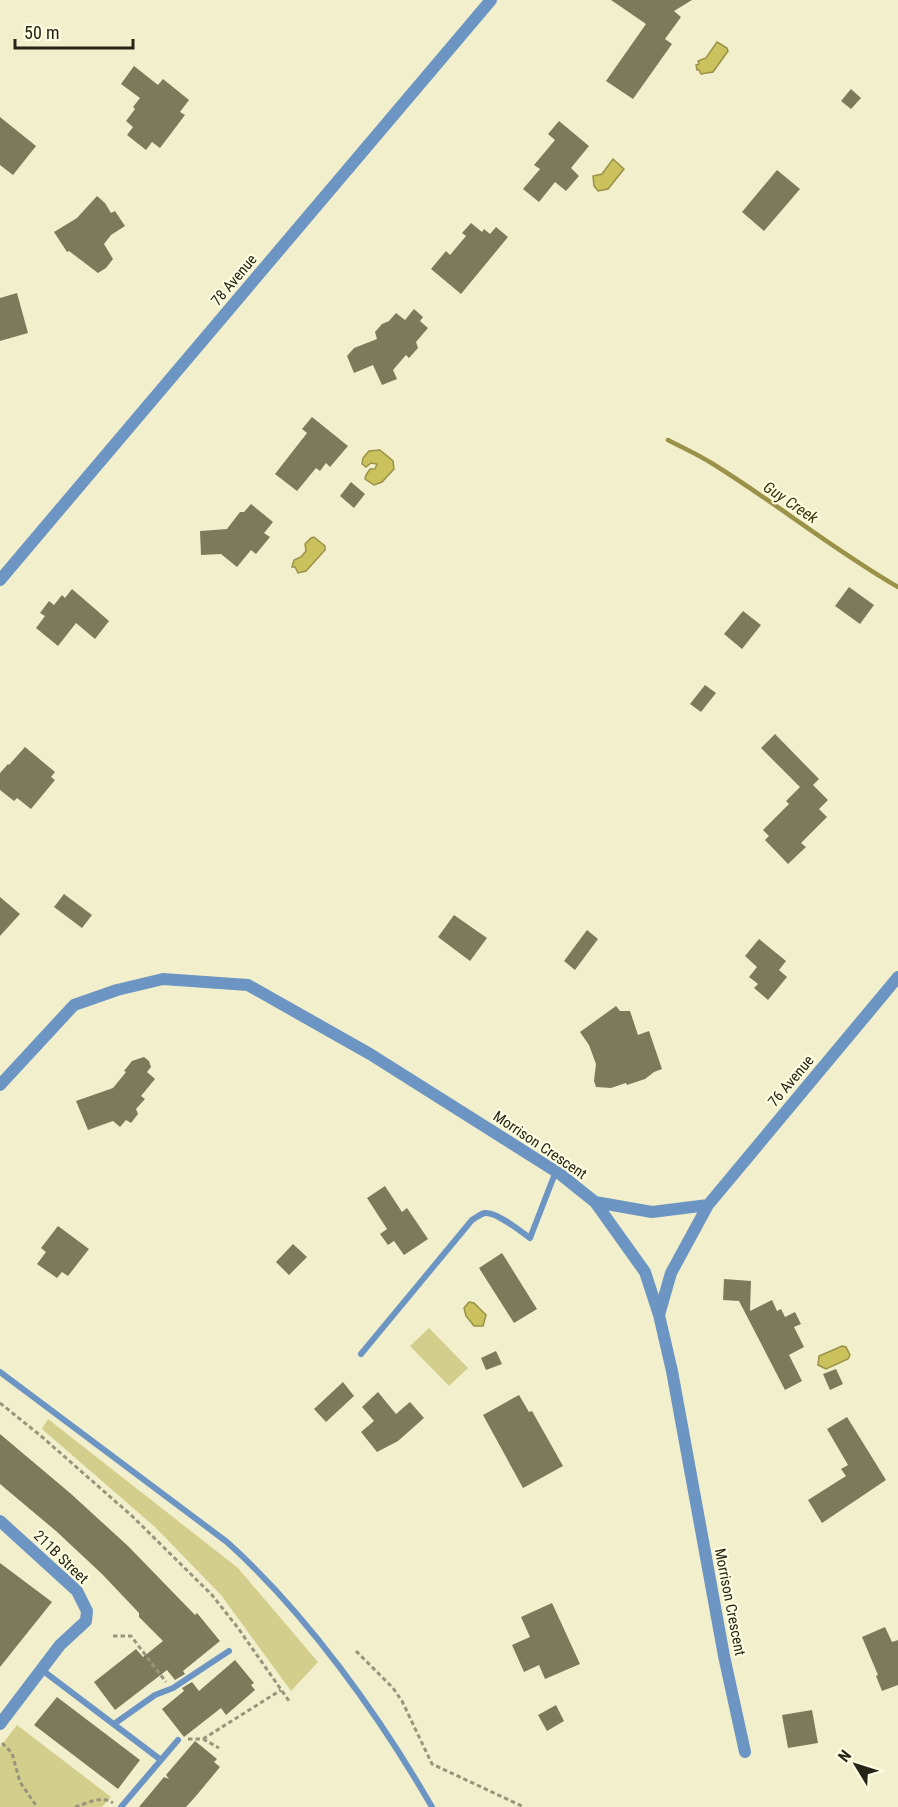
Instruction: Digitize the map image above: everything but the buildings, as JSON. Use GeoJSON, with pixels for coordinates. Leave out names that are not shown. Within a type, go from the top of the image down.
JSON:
{"type":"FeatureCollection","features":[{"type":"Feature","properties":{"kind":"street","name":"78 Avenue"},"geometry":{"type":"LineString","coordinates":[[0,580],[491,0]]}},
{"type":"Feature","properties":{"kind":"street","name":"76 Avenue"},"geometry":{"type":"LineString","coordinates":[[659,1315],[671,1273],[708,1205],[898,977]]}},
{"type":"Feature","properties":{"kind":"street","name":"Morrison Crescent"},"geometry":{"type":"LineString","coordinates":[[0,1085],[74,1005],[117,990],[163,979],[248,985],[370,1054],[555,1171],[595,1202],[645,1272],[659,1315],[672,1371],[724,1656],[745,1752]]}},
{"type":"Feature","properties":{"kind":"street"},"geometry":{"type":"LineString","coordinates":[[595,1202],[652,1212],[708,1205]]}},
{"type":"Feature","properties":{"kind":"street","name":"211B Street"},"geometry":{"type":"LineString","coordinates":[[0,1521],[77,1591],[87,1611],[86,1622],[60,1645],[42,1670]]}},
{"type":"Feature","properties":{"kind":"street"},"geometry":{"type":"LineString","coordinates":[[0,1723],[42,1670]]}},
{"type":"Feature","properties":{"kind":"lane"},"geometry":{"type":"LineString","coordinates":[[361,1354],[472,1220],[488,1213],[497,1216],[530,1238],[555,1171]]}},
{"type":"Feature","properties":{"kind":"lane"},"geometry":{"type":"LineString","coordinates":[[0,1372],[227,1542],[249,1562],[299,1617],[332,1658],[410,1770],[432,1807]]}},
{"type":"Feature","properties":{"kind":"lane"},"geometry":{"type":"LineString","coordinates":[[114,1724],[155,1695],[173,1688],[229,1651]]}},
{"type":"Feature","properties":{"kind":"lane"},"geometry":{"type":"LineString","coordinates":[[42,1670],[161,1760]]}},
{"type":"Feature","properties":{"kind":"lane"},"geometry":{"type":"LineString","coordinates":[[120,1807],[178,1740]]}},
{"type":"Feature","properties":{"kind":"path"},"geometry":{"type":"LineString","coordinates":[[0,1403],[42,1436],[132,1516],[212,1595],[289,1701]]}},
{"type":"Feature","properties":{"kind":"path"},"geometry":{"type":"LineString","coordinates":[[113,1636],[131,1636],[166,1683]]}},
{"type":"Feature","properties":{"kind":"path"},"geometry":{"type":"LineString","coordinates":[[356,1651],[393,1688],[402,1701],[432,1764],[524,1807]]}},
{"type":"Feature","properties":{"kind":"path"},"geometry":{"type":"LineString","coordinates":[[178,1740],[203,1739],[281,1690]]}},
{"type":"Feature","properties":{"kind":"path"},"geometry":{"type":"LineString","coordinates":[[203,1739],[219,1748]]}},
{"type":"Feature","properties":{"kind":"path"},"geometry":{"type":"LineString","coordinates":[[2,1743],[12,1753],[20,1782],[37,1807]]}},
{"type":"Feature","properties":{"kind":"path"},"geometry":{"type":"LineString","coordinates":[[75,1807],[102,1799],[109,1800],[120,1807]]}},
{"type":"Feature","properties":{"kind":"shaded area"},"geometry":{"type":"Polygon","coordinates":[[[717,42],[728,51],[713,72],[701,74],[697,70],[698,61],[706,58],[717,42]]]}},
{"type":"Feature","properties":{"kind":"shaded area"},"geometry":{"type":"Polygon","coordinates":[[[613,159],[624,169],[608,189],[598,191],[594,186],[593,176],[602,174],[613,159]]]}},
{"type":"Feature","properties":{"kind":"shaded area"},"geometry":{"type":"Polygon","coordinates":[[[380,450],[393,461],[394,469],[382,482],[374,485],[365,479],[370,469],[375,469],[377,464],[371,463],[366,467],[362,464],[363,458],[369,451],[380,450]]]}},
{"type":"Feature","properties":{"kind":"shaded area"},"geometry":{"type":"Polygon","coordinates":[[[314,537],[325,546],[325,550],[306,571],[298,573],[295,567],[292,567],[294,560],[301,557],[306,551],[305,544],[314,537]]]}},
{"type":"Feature","properties":{"kind":"shaded area"},"geometry":{"type":"Polygon","coordinates":[[[469,1302],[474,1303],[486,1315],[483,1326],[474,1326],[466,1316],[464,1308],[469,1302]]]}},
{"type":"Feature","properties":{"kind":"shaded area"},"geometry":{"type":"Polygon","coordinates":[[[429,1328],[468,1368],[449,1386],[410,1346],[429,1328]]]}},
{"type":"Feature","properties":{"kind":"shaded area"},"geometry":{"type":"Polygon","coordinates":[[[842,1346],[846,1347],[850,1355],[848,1359],[826,1369],[818,1365],[819,1356],[842,1346]]]}},
{"type":"Feature","properties":{"kind":"shaded area"},"geometry":{"type":"Polygon","coordinates":[[[48,1419],[238,1568],[318,1662],[291,1691],[221,1595],[155,1527],[42,1429],[48,1419]]]}},
{"type":"Feature","properties":{"kind":"shaded area"},"geometry":{"type":"Polygon","coordinates":[[[17,1725],[111,1797],[102,1807],[0,1807],[0,1747],[17,1725]]]}},
{"type":"Feature","properties":{"kind":"waterway","name":"Guy Creek"},"geometry":{"type":"LineString","coordinates":[[668,440],[713,464],[851,558],[898,587]]}}]}
